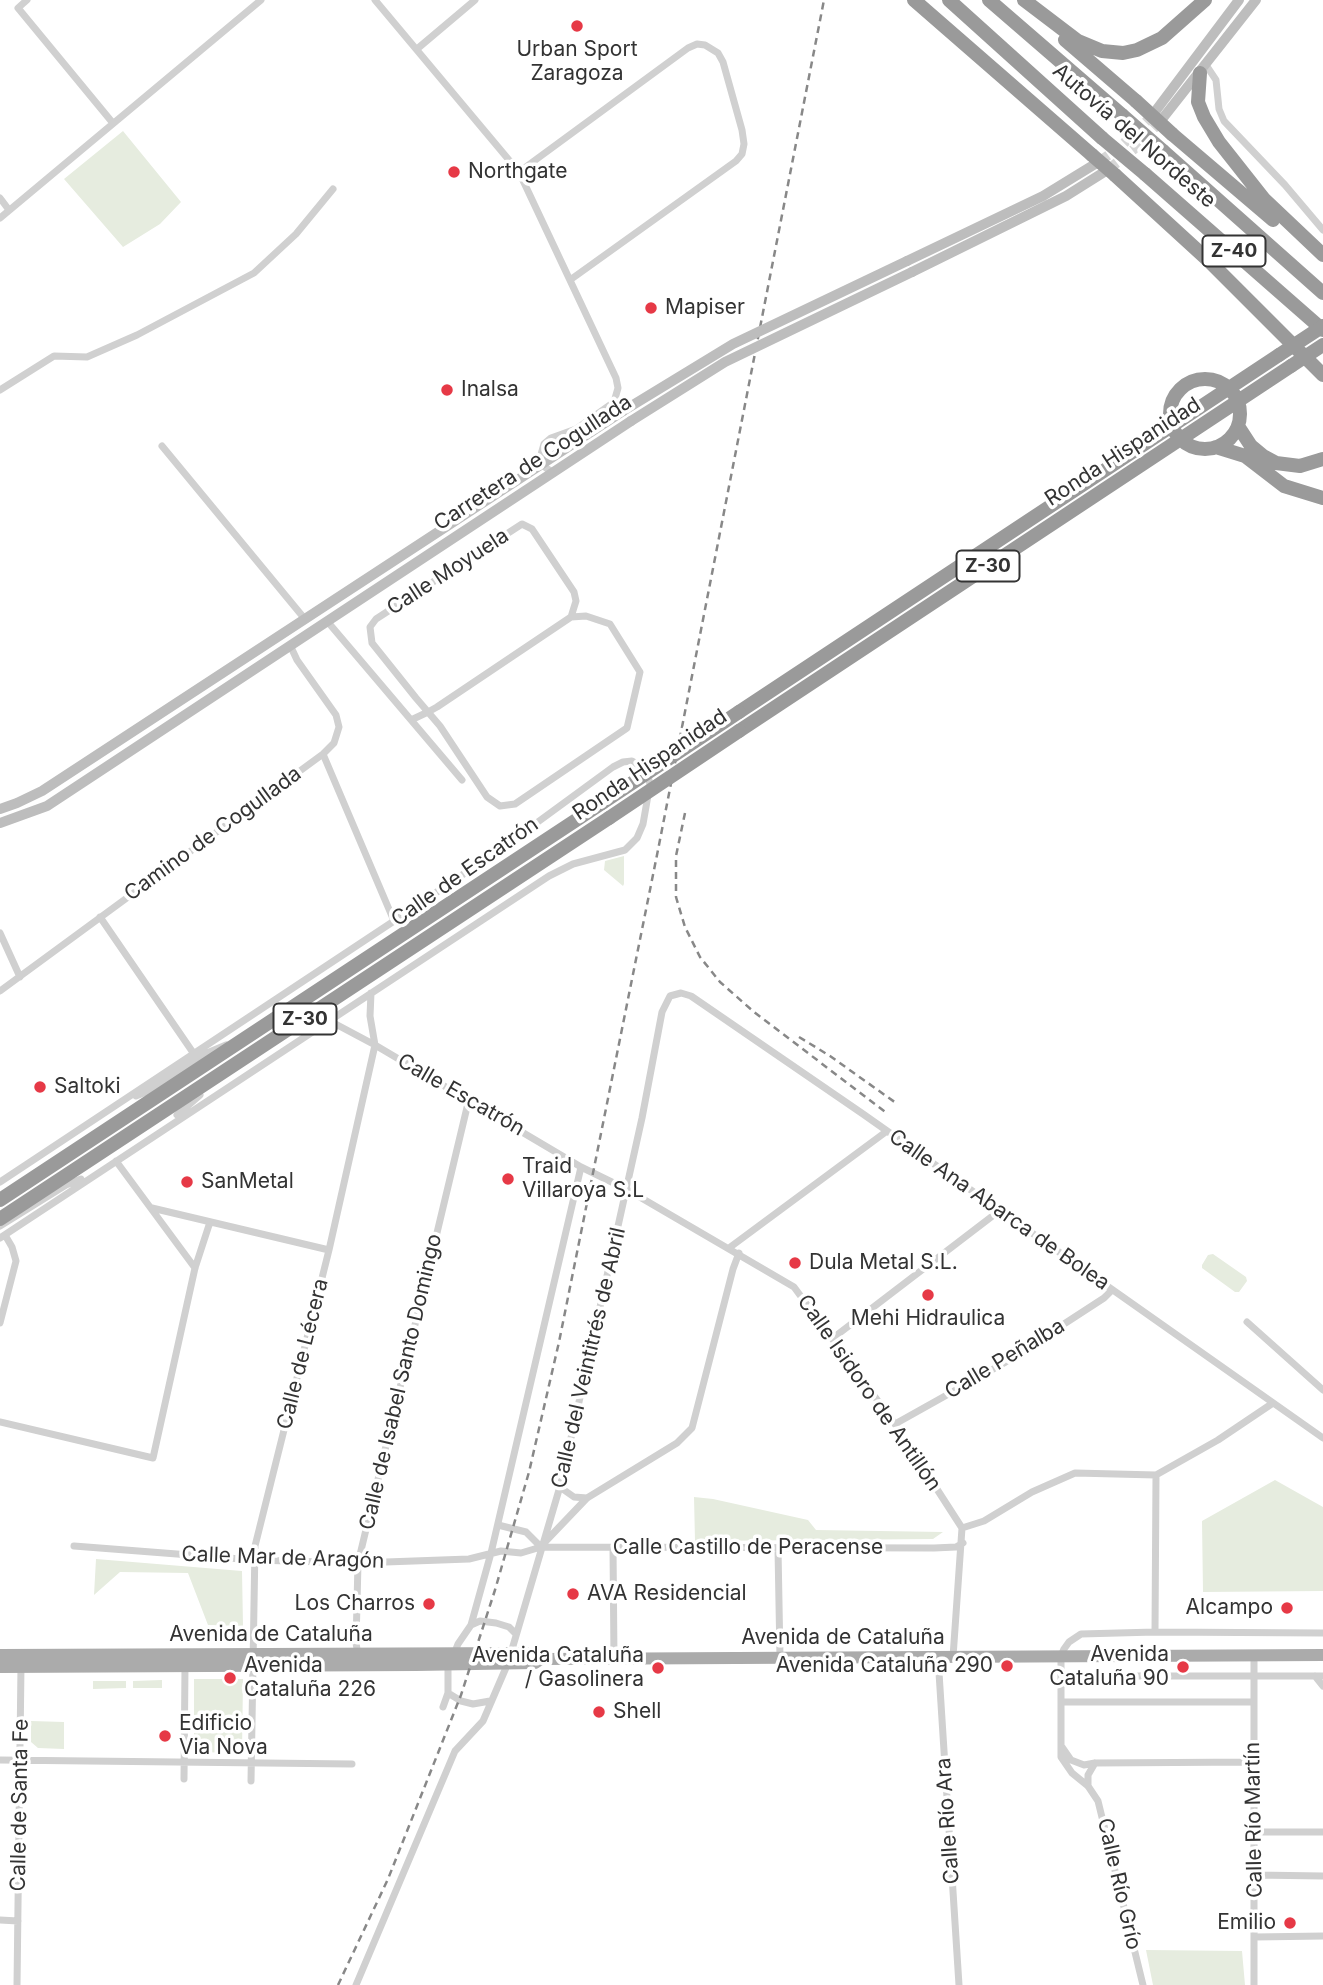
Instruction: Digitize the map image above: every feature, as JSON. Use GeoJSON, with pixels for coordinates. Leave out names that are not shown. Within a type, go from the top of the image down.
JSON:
{"type":"FeatureCollection","features":[{"type":"Feature","properties":{"kind":"highway"},"geometry":{"type":"LineString","coordinates":[[914,0],[1183,236],[1323,374]]}},
{"type":"Feature","properties":{"kind":"highway","name":"Autovía del Nordeste"},"geometry":{"type":"LineString","coordinates":[[949,0],[1102,138],[1323,328]]}},
{"type":"Feature","properties":{"kind":"highway","name":"Autovía del Nordeste"},"geometry":{"type":"LineString","coordinates":[[989,0],[1323,293]]}},
{"type":"Feature","properties":{"kind":"highway"},"geometry":{"type":"LineString","coordinates":[[1022,0],[1078,41],[1102,51],[1123,53],[1138,50],[1162,38],[1205,0]]}},
{"type":"Feature","properties":{"kind":"highway"},"geometry":{"type":"LineString","coordinates":[[1022,0],[1172,134],[1323,261]]}},
{"type":"Feature","properties":{"kind":"highway"},"geometry":{"type":"LineString","coordinates":[[1203,69],[1198,94],[1201,110],[1219,142],[1264,199],[1323,255]]}},
{"type":"Feature","properties":{"kind":"highway","name":"Ronda Hispanidad"},"geometry":{"type":"LineString","coordinates":[[0,1200],[1323,328]]}},
{"type":"Feature","properties":{"kind":"highway","name":"Ronda Hispanidad"},"geometry":{"type":"LineString","coordinates":[[0,1219],[1323,345]]}},
{"type":"Feature","properties":{"kind":"highway"},"geometry":{"type":"LineString","coordinates":[[1210,379],[1229,388],[1238,401],[1238,426],[1229,439],[1216,447],[1200,449],[1180,439],[1172,426],[1170,412],[1173,397],[1188,382],[1210,379]]}},
{"type":"Feature","properties":{"kind":"highway"},"geometry":{"type":"LineString","coordinates":[[1238,426],[1251,446],[1270,461],[1300,466],[1323,459]]}},
{"type":"Feature","properties":{"kind":"highway"},"geometry":{"type":"LineString","coordinates":[[1216,447],[1245,457],[1284,486],[1323,498]]}},
{"type":"Feature","properties":{"kind":"main road","name":"Avenida de Cataluña"},"geometry":{"type":"LineString","coordinates":[[0,1656],[252,1660],[367,1665],[509,1658],[534,1653],[541,1658],[1323,1655]]}},
{"type":"Feature","properties":{"kind":"main road","name":"Avenida de Cataluña"},"geometry":{"type":"LineString","coordinates":[[0,1667],[185,1666],[358,1654],[452,1659]]}},
{"type":"Feature","properties":{"kind":"street"},"geometry":{"type":"LineString","coordinates":[[27,0],[18,8],[112,122]]}},
{"type":"Feature","properties":{"kind":"street"},"geometry":{"type":"LineString","coordinates":[[0,218],[261,0]]}},
{"type":"Feature","properties":{"kind":"street"},"geometry":{"type":"LineString","coordinates":[[375,0],[519,172],[616,378],[617,396],[608,407],[576,429],[556,436],[544,444],[540,454],[542,462],[554,472]]}},
{"type":"Feature","properties":{"kind":"street"},"geometry":{"type":"LineString","coordinates":[[417,49],[475,0]]}},
{"type":"Feature","properties":{"kind":"street"},"geometry":{"type":"LineString","coordinates":[[1239,0],[1155,120],[1203,69],[1256,0]]}},
{"type":"Feature","properties":{"kind":"street"},"geometry":{"type":"LineString","coordinates":[[519,172],[688,48],[697,44],[705,45],[718,53],[723,62],[742,131],[744,144],[741,154],[736,161],[570,280]]}},
{"type":"Feature","properties":{"kind":"street"},"geometry":{"type":"LineString","coordinates":[[1203,69],[1216,80],[1219,109],[1224,121],[1285,185],[1323,230]]}},
{"type":"Feature","properties":{"kind":"street","name":"Carretera de Cogullada"},"geometry":{"type":"LineString","coordinates":[[0,823],[47,806],[631,421],[725,362],[1104,165]]}},
{"type":"Feature","properties":{"kind":"street"},"geometry":{"type":"LineString","coordinates":[[0,390],[54,356],[87,357],[137,335],[254,273],[296,234],[333,189]]}},
{"type":"Feature","properties":{"kind":"street"},"geometry":{"type":"LineString","coordinates":[[0,198],[9,210]]}},
{"type":"Feature","properties":{"kind":"street","name":"Carretera de Cogullada"},"geometry":{"type":"LineString","coordinates":[[0,809],[42,791],[542,462],[733,344],[909,266]]}},
{"type":"Feature","properties":{"kind":"street"},"geometry":{"type":"LineString","coordinates":[[162,446],[304,618]]}},
{"type":"Feature","properties":{"kind":"street","name":"Calle Moyuela"},"geometry":{"type":"LineString","coordinates":[[526,524],[573,592],[576,601],[571,617],[586,616],[610,624],[637,666],[639,678],[629,723],[622,732],[514,804],[500,806],[487,797],[428,712],[370,638],[373,623],[387,612],[526,524]]}},
{"type":"Feature","properties":{"kind":"street"},"geometry":{"type":"LineString","coordinates":[[411,720],[428,712],[571,617]]}},
{"type":"Feature","properties":{"kind":"street"},"geometry":{"type":"LineString","coordinates":[[327,621],[462,780]]}},
{"type":"Feature","properties":{"kind":"street","name":"Camino de Cogullada"},"geometry":{"type":"LineString","coordinates":[[0,991],[323,754],[337,737],[338,721],[290,645]]}},
{"type":"Feature","properties":{"kind":"street"},"geometry":{"type":"LineString","coordinates":[[323,754],[394,921]]}},
{"type":"Feature","properties":{"kind":"street","name":"Calle de Escatrón"},"geometry":{"type":"LineString","coordinates":[[1,1182],[505,846],[613,767],[632,761],[642,766],[647,773],[650,784],[643,824],[629,848],[557,872],[2,1236]]}},
{"type":"Feature","properties":{"kind":"street"},"geometry":{"type":"LineString","coordinates":[[100,917],[194,1054]]}},
{"type":"Feature","properties":{"kind":"street"},"geometry":{"type":"LineString","coordinates":[[0,933],[20,977]]}},
{"type":"Feature","properties":{"kind":"street","name":"Calle Escatrón"},"geometry":{"type":"LineString","coordinates":[[371,993],[370,1016],[375,1045]]}},
{"type":"Feature","properties":{"kind":"street","name":"Calle Ana Abarca de Bolea"},"geometry":{"type":"LineString","coordinates":[[670,996],[681,993],[691,996],[1323,1438]]}},
{"type":"Feature","properties":{"kind":"street","name":"Calle del Veintitrés de Abril"},"geometry":{"type":"LineString","coordinates":[[356,1985],[455,1751],[483,1721],[509,1658],[561,1483],[642,1118],[662,1012],[670,996]]}},
{"type":"Feature","properties":{"kind":"street","name":"Calle Escatrón"},"geometry":{"type":"LineString","coordinates":[[328,1020],[581,1167]]}},
{"type":"Feature","properties":{"kind":"street","name":"Ronda Hispanidad"},"geometry":{"type":"LineString","coordinates":[[121,1101],[146,1092],[214,1050],[246,1038]]}},
{"type":"Feature","properties":{"kind":"street","name":"Calle de Escatrón"},"geometry":{"type":"LineString","coordinates":[[162,1130],[198,1096],[249,1061],[271,1041]]}},
{"type":"Feature","properties":{"kind":"street","name":"Calle de Lécera"},"geometry":{"type":"LineString","coordinates":[[251,1781],[255,1546],[329,1251],[375,1045]]}},
{"type":"Feature","properties":{"kind":"street","name":"Calle de Isabel Santo Domingo"},"geometry":{"type":"LineString","coordinates":[[358,1654],[358,1563],[468,1099]]}},
{"type":"Feature","properties":{"kind":"street"},"geometry":{"type":"LineString","coordinates":[[729,1248],[887,1131]]}},
{"type":"Feature","properties":{"kind":"street"},"geometry":{"type":"LineString","coordinates":[[116,1161],[195,1268]]}},
{"type":"Feature","properties":{"kind":"street"},"geometry":{"type":"LineString","coordinates":[[443,1707],[448,1693],[452,1659],[471,1625],[491,1553],[581,1167]]}},
{"type":"Feature","properties":{"kind":"street","name":"Calle Isidoro de Antillón"},"geometry":{"type":"LineString","coordinates":[[581,1167],[626,1189],[794,1287],[895,1424],[962,1528]]}},
{"type":"Feature","properties":{"kind":"street"},"geometry":{"type":"LineString","coordinates":[[0,1226],[66,1185],[98,1172]]}},
{"type":"Feature","properties":{"kind":"street"},"geometry":{"type":"LineString","coordinates":[[152,1208],[329,1251]]}},
{"type":"Feature","properties":{"kind":"street"},"geometry":{"type":"LineString","coordinates":[[833,1338],[999,1210]]}},
{"type":"Feature","properties":{"kind":"street"},"geometry":{"type":"LineString","coordinates":[[0,1422],[153,1458],[195,1268],[210,1222]]}},
{"type":"Feature","properties":{"kind":"street"},"geometry":{"type":"LineString","coordinates":[[0,1323],[16,1261],[12,1247],[2,1236]]}},
{"type":"Feature","properties":{"kind":"street"},"geometry":{"type":"LineString","coordinates":[[491,1553],[521,1553],[541,1547],[587,1498],[677,1443],[692,1428],[739,1253]]}},
{"type":"Feature","properties":{"kind":"street","name":"Calle Peñalba"},"geometry":{"type":"LineString","coordinates":[[895,1424],[1004,1363],[1104,1298],[1112,1290]]}},
{"type":"Feature","properties":{"kind":"street"},"geometry":{"type":"LineString","coordinates":[[1247,1322],[1323,1390]]}},
{"type":"Feature","properties":{"kind":"street"},"geometry":{"type":"LineString","coordinates":[[953,1657],[962,1528],[984,1521],[1032,1492],[1075,1473],[1156,1475],[1218,1440],[1273,1403]]}},
{"type":"Feature","properties":{"kind":"street"},"geometry":{"type":"LineString","coordinates":[[1155,1632],[1156,1475]]}},
{"type":"Feature","properties":{"kind":"street"},"geometry":{"type":"LineString","coordinates":[[561,1483],[564,1490],[574,1497],[587,1498]]}},
{"type":"Feature","properties":{"kind":"street"},"geometry":{"type":"LineString","coordinates":[[498,1525],[526,1532],[541,1547]]}},
{"type":"Feature","properties":{"kind":"street","name":"Calle Mar de Aragón"},"geometry":{"type":"LineString","coordinates":[[74,1546],[254,1560],[358,1563],[469,1559],[491,1553]]}},
{"type":"Feature","properties":{"kind":"street","name":"Calle Castillo de Peracense"},"geometry":{"type":"LineString","coordinates":[[541,1547],[960,1547]]}},
{"type":"Feature","properties":{"kind":"street"},"geometry":{"type":"LineString","coordinates":[[612,1547],[614,1658]]}},
{"type":"Feature","properties":{"kind":"street"},"geometry":{"type":"LineString","coordinates":[[778,1549],[780,1658]]}},
{"type":"Feature","properties":{"kind":"street"},"geometry":{"type":"LineString","coordinates":[[471,1625],[480,1621],[496,1623],[509,1627],[515,1633]]}},
{"type":"Feature","properties":{"kind":"street"},"geometry":{"type":"LineString","coordinates":[[1061,1656],[1069,1642],[1081,1634],[1323,1633]]}},
{"type":"Feature","properties":{"kind":"street"},"geometry":{"type":"LineString","coordinates":[[358,1654],[367,1665]]}},
{"type":"Feature","properties":{"kind":"street","name":"Calle Río Grío"},"geometry":{"type":"LineString","coordinates":[[1061,1656],[1062,1760],[1084,1783],[1100,1807],[1143,1985]]}},
{"type":"Feature","properties":{"kind":"street","name":"Calle Río Martín"},"geometry":{"type":"LineString","coordinates":[[1254,1656],[1252,1762],[1255,1985]]}},
{"type":"Feature","properties":{"kind":"street","name":"Calle Río Ara"},"geometry":{"type":"LineString","coordinates":[[938,1657],[959,1985]]}},
{"type":"Feature","properties":{"kind":"street","name":"Calle de Santa Fe"},"geometry":{"type":"LineString","coordinates":[[17,1985],[21,1666]]}},
{"type":"Feature","properties":{"kind":"street"},"geometry":{"type":"LineString","coordinates":[[184,1779],[185,1666]]}},
{"type":"Feature","properties":{"kind":"street"},"geometry":{"type":"LineString","coordinates":[[1061,1676],[1319,1676],[1323,1686]]}},
{"type":"Feature","properties":{"kind":"street"},"geometry":{"type":"LineString","coordinates":[[448,1693],[473,1704],[490,1702]]}},
{"type":"Feature","properties":{"kind":"street"},"geometry":{"type":"LineString","coordinates":[[1061,1702],[1253,1702]]}},
{"type":"Feature","properties":{"kind":"street"},"geometry":{"type":"LineString","coordinates":[[1061,1747],[1071,1760],[1084,1765],[1252,1762]]}},
{"type":"Feature","properties":{"kind":"street"},"geometry":{"type":"LineString","coordinates":[[0,1760],[352,1764]]}},
{"type":"Feature","properties":{"kind":"street"},"geometry":{"type":"LineString","coordinates":[[1084,1783],[1095,1763]]}},
{"type":"Feature","properties":{"kind":"street"},"geometry":{"type":"LineString","coordinates":[[1084,1765],[1084,1783]]}},
{"type":"Feature","properties":{"kind":"street"},"geometry":{"type":"LineString","coordinates":[[1254,1832],[1323,1832]]}},
{"type":"Feature","properties":{"kind":"street"},"geometry":{"type":"LineString","coordinates":[[1255,1875],[1323,1875]]}},
{"type":"Feature","properties":{"kind":"street"},"geometry":{"type":"LineString","coordinates":[[0,1920],[18,1921]]}},
{"type":"Feature","properties":{"kind":"street"},"geometry":{"type":"LineString","coordinates":[[1255,1937],[1323,1936]]}},
{"type":"Feature","properties":{"kind":"shaded area"},"geometry":{"type":"Polygon","coordinates":[[[123,131],[181,202],[160,224],[123,247],[64,179],[123,131]]]}},
{"type":"Feature","properties":{"kind":"shaded area"},"geometry":{"type":"Polygon","coordinates":[[[624,856],[623,886],[604,870],[605,861],[624,856]]]}},
{"type":"Feature","properties":{"kind":"shaded area"},"geometry":{"type":"Polygon","coordinates":[[[1213,1254],[1246,1277],[1247,1281],[1239,1292],[1235,1292],[1202,1268],[1208,1255],[1213,1254]]]}},
{"type":"Feature","properties":{"kind":"shaded area"},"geometry":{"type":"Polygon","coordinates":[[[1275,1480],[1323,1507],[1323,1591],[1203,1592],[1202,1521],[1275,1480]]]}},
{"type":"Feature","properties":{"kind":"shaded area"},"geometry":{"type":"Polygon","coordinates":[[[694,1497],[808,1520],[816,1530],[943,1532],[933,1539],[695,1541],[694,1497]]]}},
{"type":"Feature","properties":{"kind":"shaded area"},"geometry":{"type":"Polygon","coordinates":[[[96,1559],[242,1571],[243,1626],[208,1625],[188,1573],[120,1572],[94,1595],[96,1559]]]}},
{"type":"Feature","properties":{"kind":"shaded area"},"geometry":{"type":"Polygon","coordinates":[[[194,1679],[243,1679],[242,1753],[194,1752],[194,1679]]]}},
{"type":"Feature","properties":{"kind":"shaded area"},"geometry":{"type":"Polygon","coordinates":[[[162,1680],[162,1688],[133,1688],[133,1681],[162,1680]]]}},
{"type":"Feature","properties":{"kind":"shaded area"},"geometry":{"type":"Polygon","coordinates":[[[93,1681],[126,1681],[126,1688],[93,1689],[93,1681]]]}},
{"type":"Feature","properties":{"kind":"shaded area"},"geometry":{"type":"Polygon","coordinates":[[[31,1721],[64,1722],[64,1749],[38,1748],[31,1742],[31,1721]]]}},
{"type":"Feature","properties":{"kind":"shaded area"},"geometry":{"type":"Polygon","coordinates":[[[1146,1950],[1242,1951],[1245,1985],[1153,1985],[1146,1950]]]}},
{"type":"Feature","properties":{"kind":"tunnel"},"geometry":{"type":"LineString","coordinates":[[1100,161],[1120,147],[1151,117]]}},
{"type":"Feature","properties":{"kind":"tunnel"},"geometry":{"type":"LineString","coordinates":[[1109,169],[1134,149],[1159,123]]}},
{"type":"Feature","properties":{"kind":"railway"},"geometry":{"type":"LineString","coordinates":[[338,1985],[388,1879],[461,1695],[529,1472],[559,1342],[658,850],[824,0]]}},
{"type":"Feature","properties":{"kind":"railway"},"geometry":{"type":"LineString","coordinates":[[685,813],[676,856],[676,897],[685,927],[700,957],[720,982],[754,1012],[888,1114]]}},
{"type":"Feature","properties":{"kind":"railway"},"geometry":{"type":"LineString","coordinates":[[799,1037],[896,1103]]}},
{"type":"Feature","properties":{"kind":"place","name":"Urban Sport Zaragoza"},"geometry":{"type":"Point","coordinates":[577,26]}},
{"type":"Feature","properties":{"kind":"place","name":"Northgate"},"geometry":{"type":"Point","coordinates":[454,172]}},
{"type":"Feature","properties":{"kind":"place","name":"Mapiser"},"geometry":{"type":"Point","coordinates":[651,308]}},
{"type":"Feature","properties":{"kind":"place","name":"Inalsa"},"geometry":{"type":"Point","coordinates":[447,390]}},
{"type":"Feature","properties":{"kind":"place","name":"Saltoki"},"geometry":{"type":"Point","coordinates":[40,1087]}},
{"type":"Feature","properties":{"kind":"place","name":"Traid Villaroya S.L"},"geometry":{"type":"Point","coordinates":[508,1179]}},
{"type":"Feature","properties":{"kind":"place","name":"SanMetal"},"geometry":{"type":"Point","coordinates":[187,1182]}},
{"type":"Feature","properties":{"kind":"place","name":"Dula Metal S.L."},"geometry":{"type":"Point","coordinates":[795,1263]}},
{"type":"Feature","properties":{"kind":"place","name":"Mehi Hidraulica"},"geometry":{"type":"Point","coordinates":[928,1295]}},
{"type":"Feature","properties":{"kind":"place","name":"AVA Residencial"},"geometry":{"type":"Point","coordinates":[573,1594]}},
{"type":"Feature","properties":{"kind":"place","name":"Los Charros"},"geometry":{"type":"Point","coordinates":[429,1604]}},
{"type":"Feature","properties":{"kind":"place","name":"Alcampo"},"geometry":{"type":"Point","coordinates":[1287,1608]}},
{"type":"Feature","properties":{"kind":"place","name":"Avenida Cataluña 290"},"geometry":{"type":"Point","coordinates":[1007,1666]}},
{"type":"Feature","properties":{"kind":"place","name":"Avenida Cataluña 90"},"geometry":{"type":"Point","coordinates":[1183,1667]}},
{"type":"Feature","properties":{"kind":"place","name":"Avenida Cataluña / Gasolinera"},"geometry":{"type":"Point","coordinates":[658,1668]}},
{"type":"Feature","properties":{"kind":"place","name":"Avenida Cataluña 226"},"geometry":{"type":"Point","coordinates":[230,1678]}},
{"type":"Feature","properties":{"kind":"place","name":"Shell"},"geometry":{"type":"Point","coordinates":[599,1712]}},
{"type":"Feature","properties":{"kind":"place","name":"Edificio Via Nova"},"geometry":{"type":"Point","coordinates":[165,1736]}},
{"type":"Feature","properties":{"kind":"place","name":"Emilio"},"geometry":{"type":"Point","coordinates":[1290,1923]}}]}
